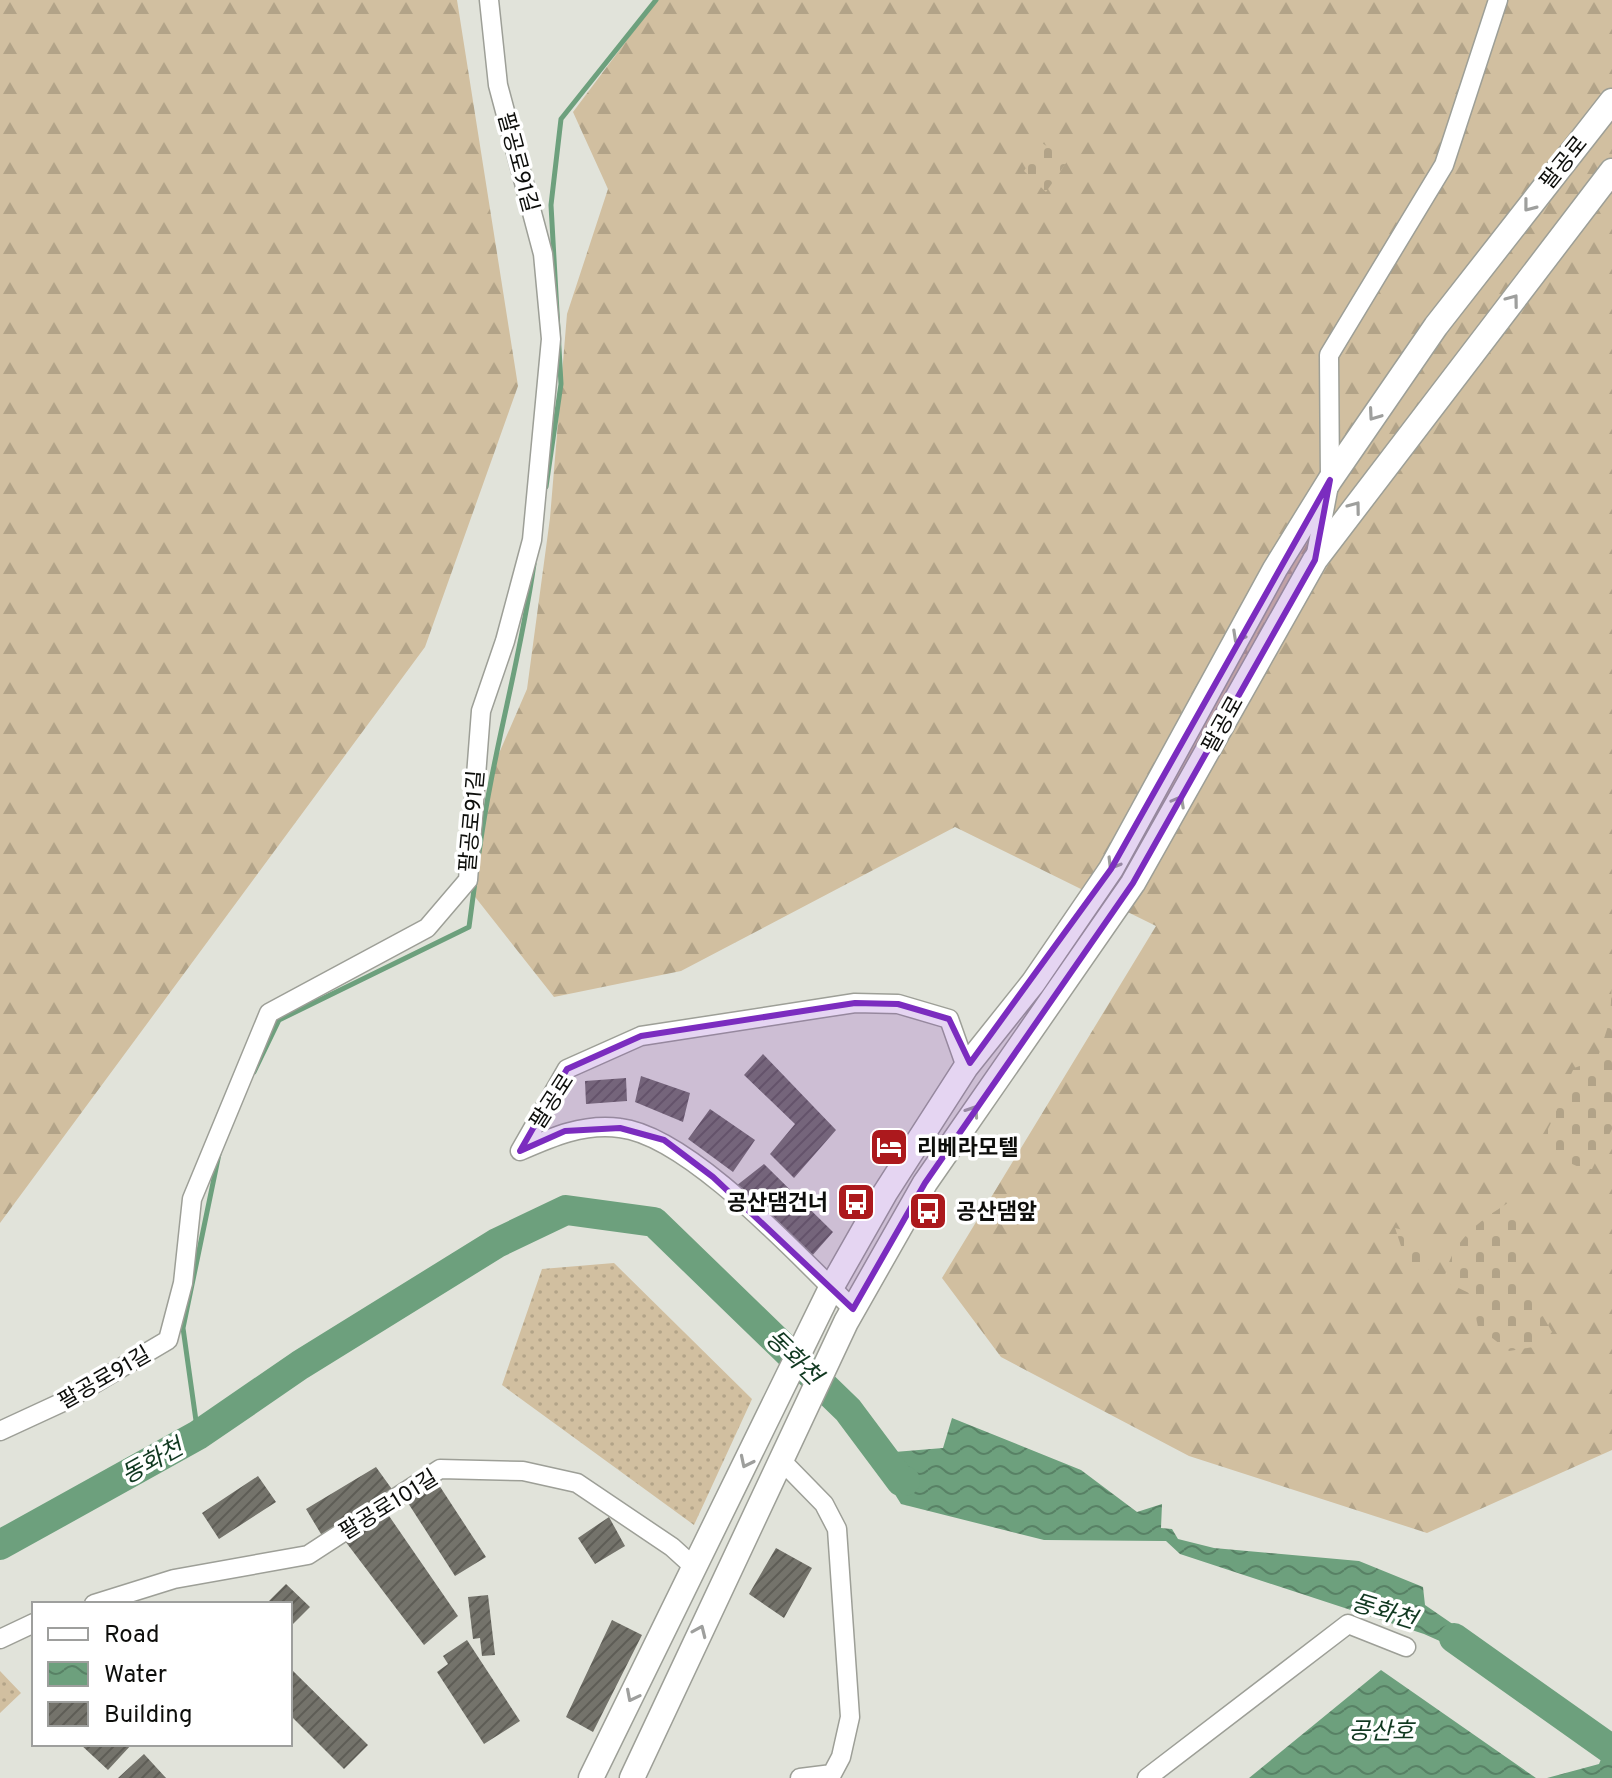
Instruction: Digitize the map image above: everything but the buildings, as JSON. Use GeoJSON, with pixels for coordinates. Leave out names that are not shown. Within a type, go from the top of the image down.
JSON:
{"type":"FeatureCollection","features":[{"type":"Feature","properties":{"kind":"main road","name":"팔공로"},"geometry":{"type":"LineString","coordinates":[[831,1288],[885,1193],[966,1067],[1033,983],[1111,869],[1275,569],[1330,480],[1436,326],[1612,101]]}},
{"type":"Feature","properties":{"kind":"main road","name":"팔공로"},"geometry":{"type":"LineString","coordinates":[[780,1459],[853,1309],[973,1111],[1133,883],[1315,560],[1612,171]]}},
{"type":"Feature","properties":{"kind":"main road"},"geometry":{"type":"LineString","coordinates":[[591,1778],[831,1288]]}},
{"type":"Feature","properties":{"kind":"main road"},"geometry":{"type":"LineString","coordinates":[[632,1778],[780,1459]]}},
{"type":"Feature","properties":{"kind":"street","name":"팔공로91길"},"geometry":{"type":"LineString","coordinates":[[0,1431],[65,1401],[168,1340],[183,1283],[192,1199],[269,1013],[427,928],[468,880],[481,711],[505,641],[532,540],[551,339],[543,254],[498,85],[489,0]]}},
{"type":"Feature","properties":{"kind":"street"},"geometry":{"type":"LineString","coordinates":[[1315,560],[1330,480],[1329,355],[1444,165],[1498,0]]}},
{"type":"Feature","properties":{"kind":"street","name":"팔공로"},"geometry":{"type":"LineString","coordinates":[[831,1288],[713,1177],[664,1140],[620,1128],[578,1130],[565,1131],[520,1151],[567,1069],[641,1036],[762,1014],[855,1003],[898,1004],[949,1019],[966,1067]]}},
{"type":"Feature","properties":{"kind":"street"},"geometry":{"type":"LineString","coordinates":[[831,1288],[853,1309]]}},
{"type":"Feature","properties":{"kind":"street"},"geometry":{"type":"LineString","coordinates":[[780,1459],[824,1504],[837,1529],[850,1717],[841,1757],[832,1774],[800,1778]]}},
{"type":"Feature","properties":{"kind":"street","name":"팔공로101길"},"geometry":{"type":"LineString","coordinates":[[100,1602],[174,1579],[308,1555],[440,1469],[523,1471],[577,1483],[672,1547],[694,1567]]}},
{"type":"Feature","properties":{"kind":"street"},"geometry":{"type":"LineString","coordinates":[[0,1639],[32,1624]]}},
{"type":"Feature","properties":{"kind":"street"},"geometry":{"type":"LineString","coordinates":[[1147,1778],[1348,1624],[1406,1647]]}},
{"type":"Feature","properties":{"kind":"highlighted area"},"geometry":{"type":"Polygon","coordinates":[[[1330,480],[1315,560],[1133,883],[925,1183],[853,1309],[713,1177],[664,1140],[620,1128],[565,1131],[520,1151],[567,1069],[641,1036],[855,1003],[898,1004],[949,1019],[970,1063],[1111,869],[1330,480]]]}},
{"type":"Feature","properties":{"kind":"green space"},"geometry":{"type":"Polygon","coordinates":[[[0,0],[457,0],[518,386],[425,647],[0,1223],[0,0]]]}},
{"type":"Feature","properties":{"kind":"green space"},"geometry":{"type":"Polygon","coordinates":[[[657,0],[1612,0],[1612,1450],[1427,1533],[1189,1456],[1001,1357],[942,1278],[1156,926],[955,827],[681,971],[554,997],[472,893],[490,774],[527,689],[550,518],[567,314],[608,189],[573,112],[657,0]]]}},
{"type":"Feature","properties":{"kind":"green space"},"geometry":{"type":"Polygon","coordinates":[[[1042,143],[1068,160],[1046,192],[1024,171],[1042,143]]]}},
{"type":"Feature","properties":{"kind":"green space"},"geometry":{"type":"Polygon","coordinates":[[[1612,982],[1612,1129],[1592,1169],[1584,1168],[1564,1160],[1543,1138],[1574,1068],[1597,1060],[1610,1020],[1612,982]]]}},
{"type":"Feature","properties":{"kind":"green space"},"geometry":{"type":"Polygon","coordinates":[[[1508,1203],[1516,1206],[1516,1270],[1552,1332],[1540,1346],[1509,1351],[1478,1327],[1471,1294],[1444,1281],[1452,1255],[1467,1235],[1508,1203]]]}},
{"type":"Feature","properties":{"kind":"green space"},"geometry":{"type":"Polygon","coordinates":[[[1395,1228],[1418,1236],[1426,1251],[1429,1269],[1411,1276],[1395,1228]]]}},
{"type":"Feature","properties":{"kind":"green space"},"geometry":{"type":"Polygon","coordinates":[[[614,1263],[752,1399],[694,1525],[502,1385],[542,1269],[614,1263]]]}},
{"type":"Feature","properties":{"kind":"green space"},"geometry":{"type":"Polygon","coordinates":[[[0,1671],[21,1693],[0,1713],[0,1671]]]}},
{"type":"Feature","properties":{"kind":"water"},"geometry":{"type":"Polygon","coordinates":[[[952,1418],[1081,1470],[1137,1512],[1162,1504],[1161,1528],[1172,1529],[1178,1539],[1214,1548],[1359,1561],[1423,1587],[1425,1605],[1547,1689],[1424,1634],[1180,1554],[1166,1541],[1044,1540],[901,1504],[870,1454],[943,1448],[952,1418]]]}},
{"type":"Feature","properties":{"kind":"water","name":"공산호"},"geometry":{"type":"Polygon","coordinates":[[[1381,1670],[1536,1778],[1249,1778],[1381,1670]]]}},
{"type":"Feature","properties":{"kind":"water"},"geometry":{"type":"Polygon","coordinates":[[[1612,1734],[1612,1778],[1547,1778],[1599,1764],[1612,1734]]]}},
{"type":"Feature","properties":{"kind":"waterway"},"geometry":{"type":"LineString","coordinates":[[546,487],[561,384],[551,205],[561,119],[656,0]]}},
{"type":"Feature","properties":{"kind":"waterway"},"geometry":{"type":"LineString","coordinates":[[479,853],[534,564]]}},
{"type":"Feature","properties":{"kind":"waterway"},"geometry":{"type":"LineString","coordinates":[[254,1072],[279,1020],[469,927],[475,882]]}},
{"type":"Feature","properties":{"kind":"waterway"},"geometry":{"type":"LineString","coordinates":[[198,1435],[183,1328],[219,1154]]}},
{"type":"Feature","properties":{"kind":"waterway","name":"동화천"},"geometry":{"type":"LineString","coordinates":[[0,1545],[198,1435],[300,1365],[497,1243],[566,1210],[654,1222],[848,1410],[901,1481],[905,1481]]}},
{"type":"Feature","properties":{"kind":"waterway","name":"동화천"},"geometry":{"type":"LineString","coordinates":[[1454,1638],[1612,1750]]}},
{"type":"Feature","properties":{"kind":"place","name":"리베라모텔"},"geometry":{"type":"Point","coordinates":[889,1147]}},
{"type":"Feature","properties":{"kind":"place","name":"공산댐건너"},"geometry":{"type":"Point","coordinates":[856,1202]}},
{"type":"Feature","properties":{"kind":"place","name":"공산댐앞"},"geometry":{"type":"Point","coordinates":[928,1211]}}]}
